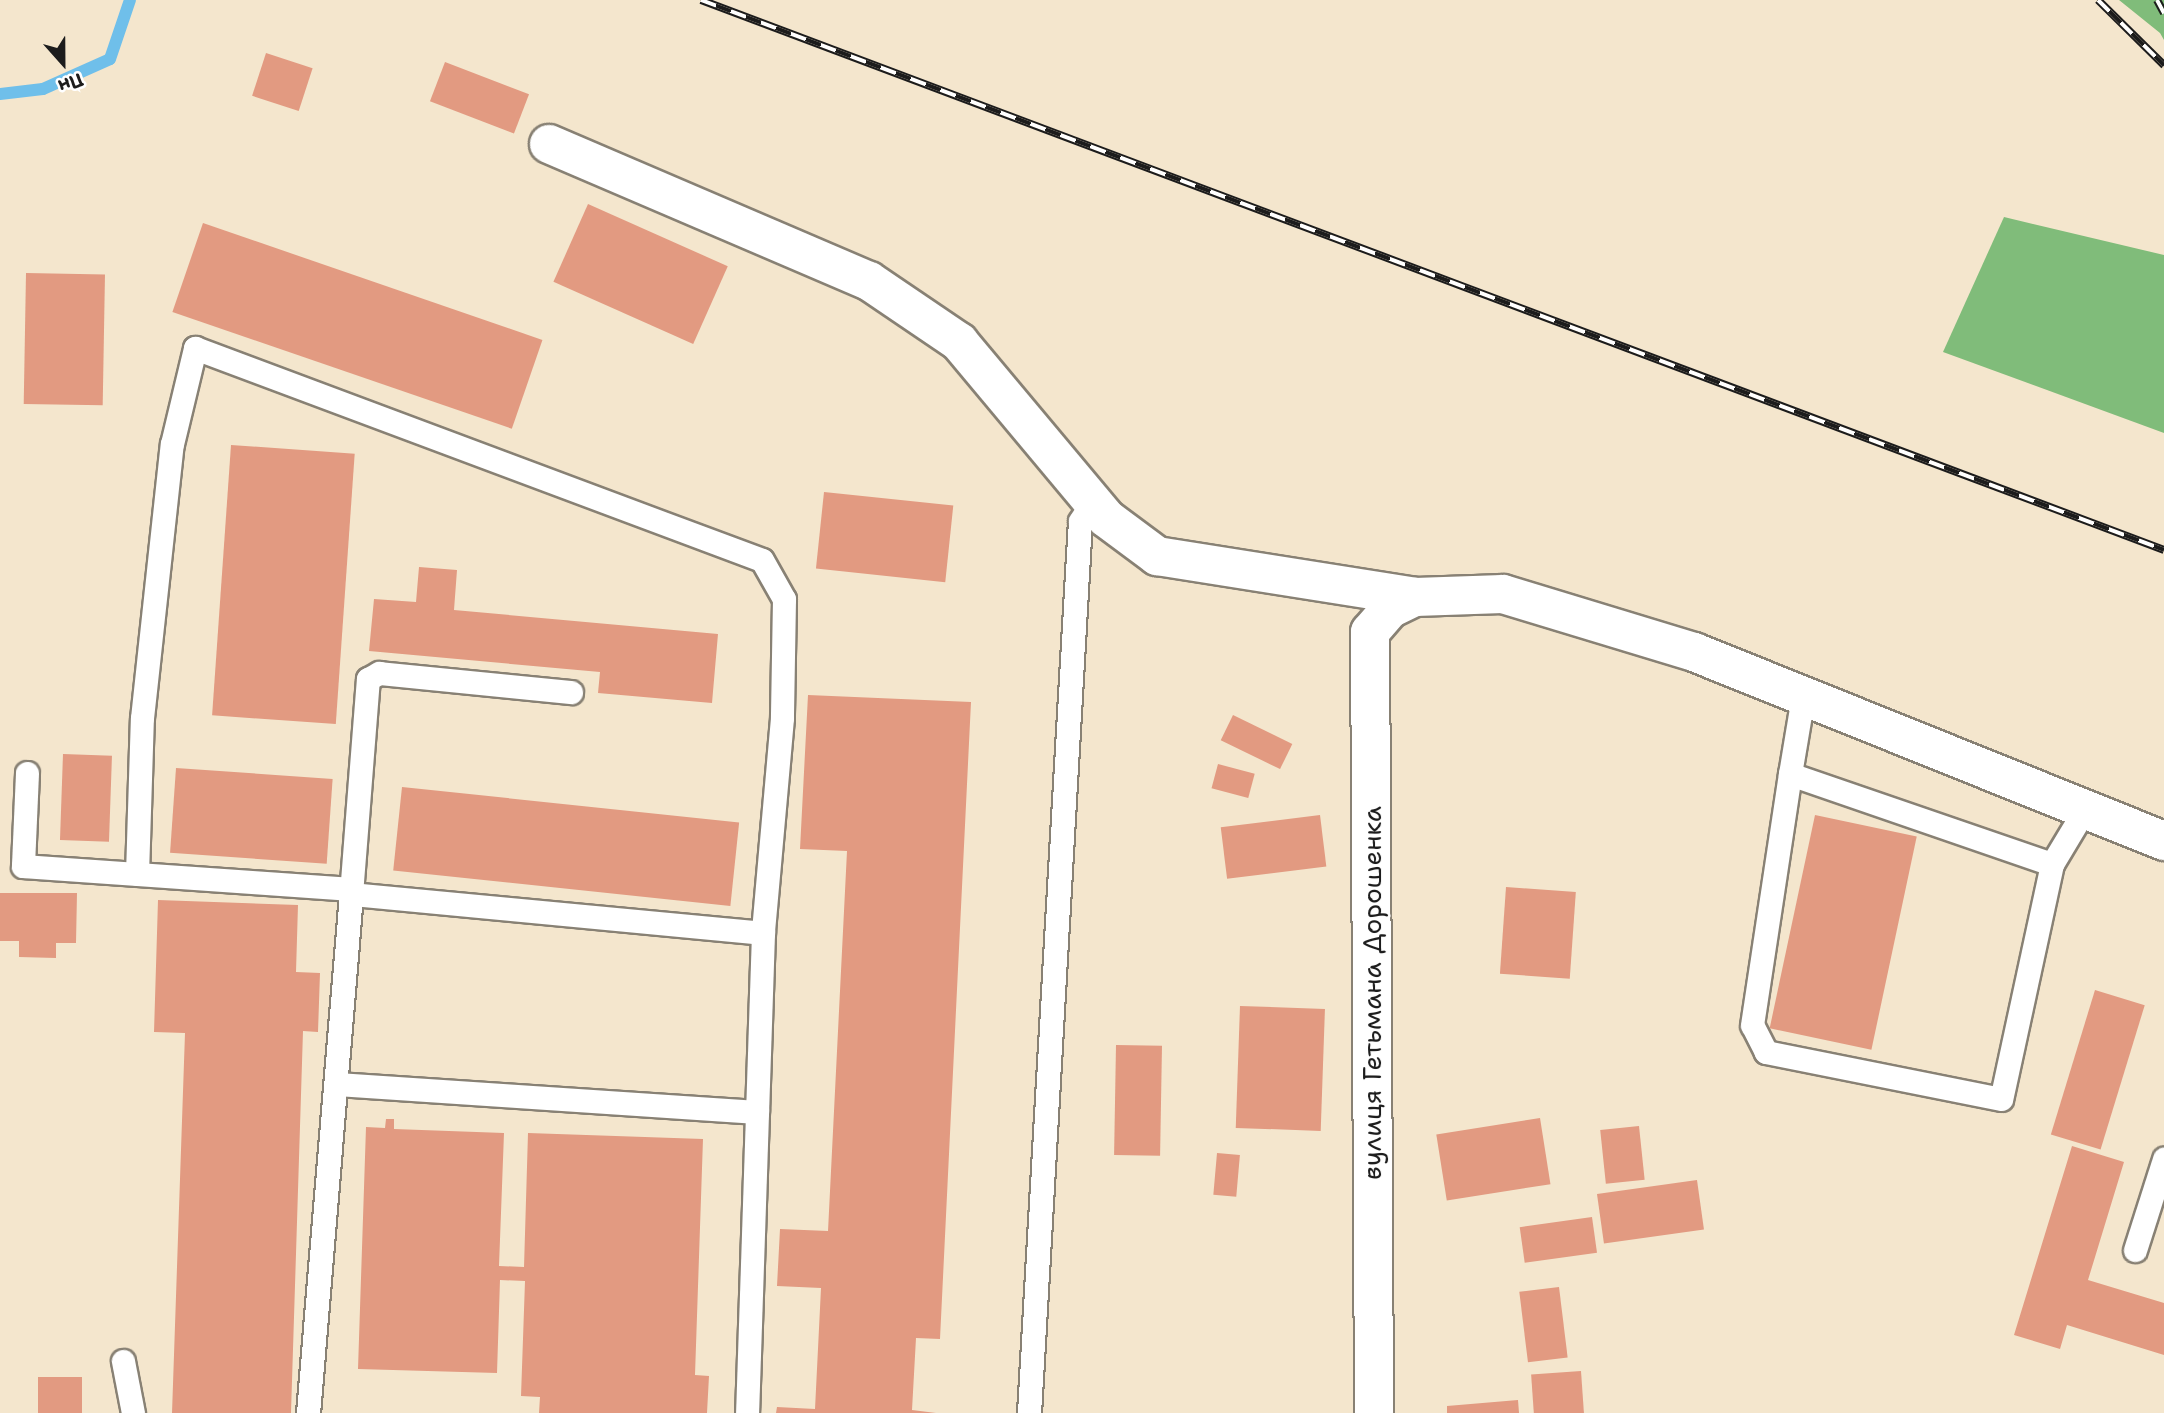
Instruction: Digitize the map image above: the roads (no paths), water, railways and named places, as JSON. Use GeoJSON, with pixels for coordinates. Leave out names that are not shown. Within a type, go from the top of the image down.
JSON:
{"type":"FeatureCollection","features":[{"type":"Feature","properties":{"kind":"street"},"geometry":{"type":"LineString","coordinates":[[549,144],[869,281],[959,342],[1107,518],[1157,556],[1415,597],[1503,594],[1694,652],[2164,841]]}},
{"type":"Feature","properties":{"kind":"street","name":"вулиця Гетьмана Дорошенка"},"geometry":{"type":"LineString","coordinates":[[1374,1413],[1370,632],[1390,609],[1415,597]]}},
{"type":"Feature","properties":{"kind":"lane"},"geometry":{"type":"LineString","coordinates":[[137,874],[145,690],[173,444],[195,348],[762,560],[784,599],[782,718],[763,933],[747,1413]]}},
{"type":"Feature","properties":{"kind":"lane"},"geometry":{"type":"LineString","coordinates":[[1029,1413],[1080,522],[1093,501]]}},
{"type":"Feature","properties":{"kind":"lane"},"geometry":{"type":"LineString","coordinates":[[308,1413],[368,679],[379,673],[571,692]]}},
{"type":"Feature","properties":{"kind":"lane"},"geometry":{"type":"LineString","coordinates":[[1803,696],[1752,1025],[1766,1052],[2001,1099],[2052,864],[2085,809]]}},
{"type":"Feature","properties":{"kind":"lane"},"geometry":{"type":"LineString","coordinates":[[27,773],[23,866],[351,892],[763,933]]}},
{"type":"Feature","properties":{"kind":"lane"},"geometry":{"type":"LineString","coordinates":[[1790,774],[2052,864]]}},
{"type":"Feature","properties":{"kind":"lane"},"geometry":{"type":"LineString","coordinates":[[337,1084],[757,1112]]}},
{"type":"Feature","properties":{"kind":"lane"},"geometry":{"type":"LineString","coordinates":[[2135,1250],[2163,1169]]}},
{"type":"Feature","properties":{"kind":"lane"},"geometry":{"type":"LineString","coordinates":[[123,1361],[133,1413]]}},
{"type":"Feature","properties":{"kind":"waterway"},"geometry":{"type":"LineString","coordinates":[[0,94],[43,89],[110,59],[130,0]]}},
{"type":"Feature","properties":{"kind":"railway"},"geometry":{"type":"LineString","coordinates":[[701,0],[2164,550]]}},
{"type":"Feature","properties":{"kind":"railway"},"geometry":{"type":"LineString","coordinates":[[2098,0],[2164,65]]}},
{"type":"Feature","properties":{"kind":"railway"},"geometry":{"type":"LineString","coordinates":[[2157,0],[2164,13]]}}]}
